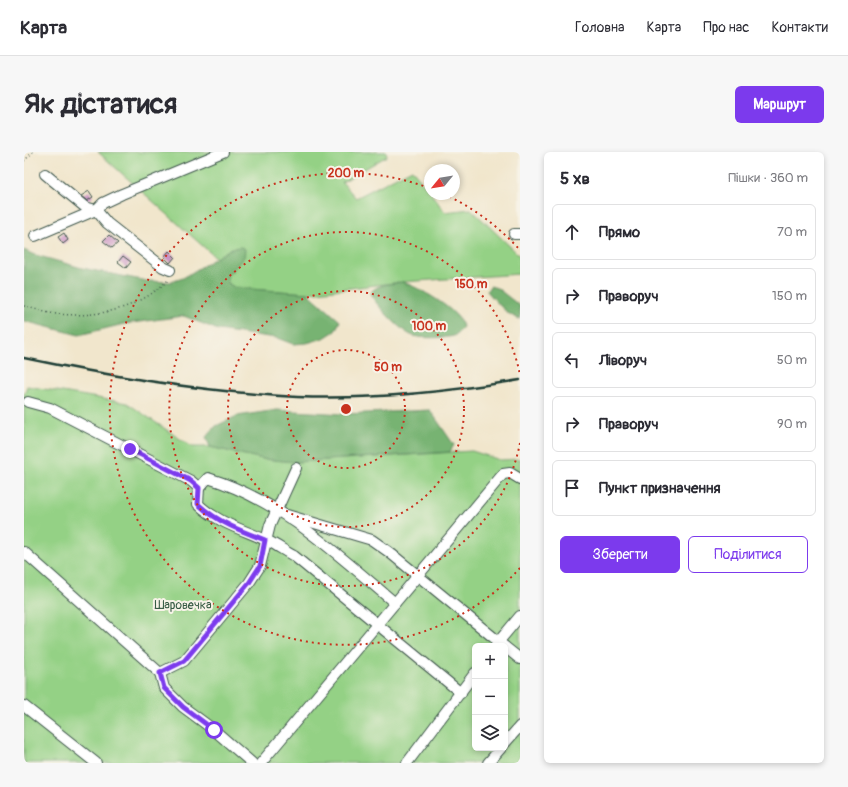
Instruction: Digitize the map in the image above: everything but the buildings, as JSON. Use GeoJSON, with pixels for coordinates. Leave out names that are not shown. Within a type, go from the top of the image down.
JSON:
{"type":"FeatureCollection","features":[{"type":"Feature","properties":{"kind":"street"},"geometry":{"type":"LineString","coordinates":[[35,236],[96,210],[102,203],[223,152]]}},
{"type":"Feature","properties":{"kind":"street"},"geometry":{"type":"LineString","coordinates":[[45,174],[85,206],[96,210],[107,223],[170,270]]}},
{"type":"Feature","properties":{"kind":"street"},"geometry":{"type":"LineString","coordinates":[[28,402],[50,408],[191,481],[199,488]]}},
{"type":"Feature","properties":{"kind":"street"},"geometry":{"type":"LineString","coordinates":[[160,673],[184,661],[249,583],[260,566],[270,524],[282,512],[296,468]]}},
{"type":"Feature","properties":{"kind":"street"},"geometry":{"type":"LineString","coordinates":[[261,763],[503,474],[510,473],[520,479]]}},
{"type":"Feature","properties":{"kind":"street"},"geometry":{"type":"LineString","coordinates":[[461,693],[378,623],[294,556],[265,540],[241,531],[208,514],[198,504],[199,488],[208,478],[228,484],[282,512],[372,540],[389,552],[499,643]]}},
{"type":"Feature","properties":{"kind":"street"},"geometry":{"type":"LineString","coordinates":[[282,512],[395,603]]}},
{"type":"Feature","properties":{"kind":"street"},"geometry":{"type":"LineString","coordinates":[[24,552],[160,673],[164,688],[183,707],[214,730],[252,763]]}},
{"type":"Feature","properties":{"kind":"street"},"geometry":{"type":"LineString","coordinates":[[502,643],[520,616]]}},
{"type":"Feature","properties":{"kind":"street"},"geometry":{"type":"LineString","coordinates":[[508,650],[520,659]]}},
{"type":"Feature","properties":{"kind":"street"},"geometry":{"type":"LineString","coordinates":[[408,763],[472,677]]}},
{"type":"Feature","properties":{"kind":"street"},"geometry":{"type":"LineString","coordinates":[[24,706],[96,763]]}},
{"type":"Feature","properties":{"kind":"street"},"geometry":{"type":"LineString","coordinates":[[508,740],[520,726]]}},
{"type":"Feature","properties":{"kind":"street"},"geometry":{"type":"LineString","coordinates":[[488,763],[498,751]]}},
{"type":"Feature","properties":{"kind":"path"},"geometry":{"type":"LineString","coordinates":[[24,161],[33,152]]}},
{"type":"Feature","properties":{"kind":"path"},"geometry":{"type":"LineString","coordinates":[[24,306],[56,314],[97,314],[138,303],[157,291],[173,274],[170,270]]}},
{"type":"Feature","properties":{"kind":"green space"},"geometry":{"type":"Polygon","coordinates":[[[98,152],[386,152],[387,156],[342,182],[356,198],[412,169],[424,185],[424,200],[436,200],[445,212],[471,209],[520,256],[520,274],[402,282],[308,293],[235,288],[228,283],[227,276],[233,269],[232,248],[216,258],[98,152]]]}},
{"type":"Feature","properties":{"kind":"green space"},"geometry":{"type":"Polygon","coordinates":[[[241,247],[245,249],[244,257],[227,276],[228,283],[235,288],[308,293],[340,321],[335,331],[324,338],[307,343],[293,344],[277,338],[218,330],[184,316],[124,324],[79,335],[24,321],[24,250],[32,254],[82,268],[147,281],[171,282],[183,278],[232,248],[241,247]]]}},
{"type":"Feature","properties":{"kind":"green space"},"geometry":{"type":"Polygon","coordinates":[[[402,282],[418,288],[447,307],[455,314],[463,327],[454,336],[445,337],[420,337],[406,332],[382,310],[370,293],[380,286],[402,282]]]}},
{"type":"Feature","properties":{"kind":"green space"},"geometry":{"type":"Polygon","coordinates":[[[490,286],[497,288],[520,306],[520,319],[510,314],[498,304],[487,291],[490,286]]]}},
{"type":"Feature","properties":{"kind":"green space","name":"Шаровечка"},"geometry":{"type":"Polygon","coordinates":[[[27,386],[127,403],[192,447],[210,447],[263,459],[295,462],[472,451],[500,460],[520,459],[520,763],[24,763],[24,395],[27,386]]]}},
{"type":"Feature","properties":{"kind":"green space"},"geometry":{"type":"Polygon","coordinates":[[[277,410],[344,414],[430,410],[454,445],[450,452],[295,462],[263,459],[210,447],[206,437],[216,426],[237,416],[277,410]]]}},
{"type":"Feature","properties":{"kind":"railway"},"geometry":{"type":"LineString","coordinates":[[24,358],[160,383],[263,395],[297,397],[325,398],[409,394],[520,380]]}},
{"type":"Feature","properties":{"kind":"route"},"geometry":{"type":"LineString","coordinates":[[130,449],[191,481],[199,488],[198,504],[208,514],[241,531],[265,540],[260,566],[249,583],[184,661],[160,673],[164,688],[183,707],[214,730]]}}]}
